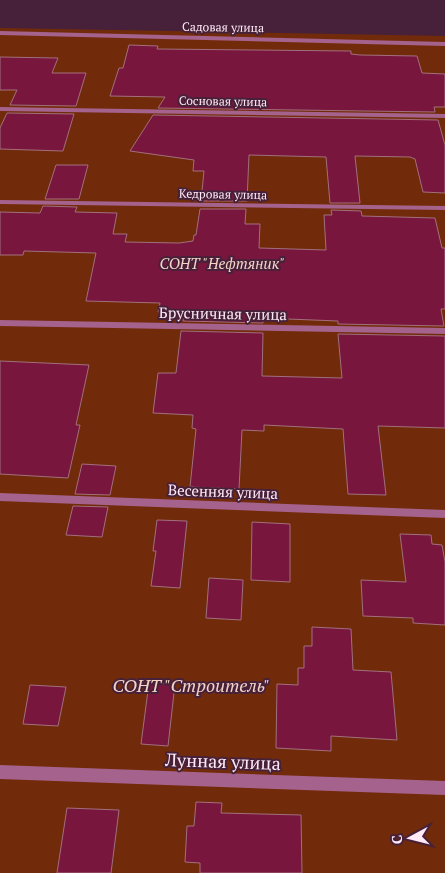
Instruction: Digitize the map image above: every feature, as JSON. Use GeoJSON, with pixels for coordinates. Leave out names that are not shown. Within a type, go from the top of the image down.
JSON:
{"type":"FeatureCollection","features":[{"type":"Feature","properties":{"kind":"street","name":"Садовая улица"},"geometry":{"type":"LineString","coordinates":[[0,33],[445,44]]}},
{"type":"Feature","properties":{"kind":"street","name":"Сосновая улица"},"geometry":{"type":"LineString","coordinates":[[0,109],[445,116]]}},
{"type":"Feature","properties":{"kind":"street","name":"Кедровая улица"},"geometry":{"type":"LineString","coordinates":[[0,202],[445,208]]}},
{"type":"Feature","properties":{"kind":"street","name":"Брусничная улица"},"geometry":{"type":"LineString","coordinates":[[0,323],[445,331]]}},
{"type":"Feature","properties":{"kind":"street","name":"Весенняя улица"},"geometry":{"type":"LineString","coordinates":[[0,497],[445,514]]}},
{"type":"Feature","properties":{"kind":"street","name":"Лунная улица"},"geometry":{"type":"LineString","coordinates":[[0,772],[445,788]]}},
{"type":"Feature","properties":{"kind":"green space"},"geometry":{"type":"Polygon","coordinates":[[[0,28],[445,36],[445,873],[0,873],[0,28]]]}},
{"type":"Feature","properties":{"kind":"building"},"geometry":{"type":"Polygon","coordinates":[[[129,45],[158,46],[157,49],[351,51],[351,54],[360,55],[417,56],[422,73],[445,74],[445,107],[434,107],[435,112],[158,108],[165,97],[110,96],[119,68],[123,68],[129,45]]]}},
{"type":"Feature","properties":{"kind":"building"},"geometry":{"type":"Polygon","coordinates":[[[0,57],[58,58],[52,73],[86,73],[76,106],[10,105],[17,90],[0,90],[0,57]]]}},
{"type":"Feature","properties":{"kind":"building"},"geometry":{"type":"Polygon","coordinates":[[[7,113],[74,114],[63,151],[0,149],[0,128],[7,113]]]}},
{"type":"Feature","properties":{"kind":"building"},"geometry":{"type":"Polygon","coordinates":[[[153,115],[438,120],[445,145],[445,193],[423,192],[415,159],[410,157],[355,156],[360,203],[330,203],[326,157],[249,155],[247,201],[201,201],[204,171],[193,171],[194,160],[130,151],[153,115]]]}},
{"type":"Feature","properties":{"kind":"building"},"geometry":{"type":"Polygon","coordinates":[[[56,165],[88,165],[79,199],[45,199],[56,165]]]}},
{"type":"Feature","properties":{"kind":"building"},"geometry":{"type":"Polygon","coordinates":[[[43,206],[77,207],[75,212],[117,213],[113,234],[127,234],[125,242],[179,243],[193,241],[194,235],[196,235],[200,209],[246,209],[245,224],[260,224],[259,248],[326,250],[324,215],[332,215],[331,210],[361,211],[362,216],[435,218],[442,248],[445,248],[445,309],[441,309],[444,326],[338,324],[338,321],[263,318],[263,323],[183,321],[184,313],[158,312],[160,303],[86,301],[96,253],[24,251],[23,255],[0,255],[0,212],[40,213],[43,206]]]}},
{"type":"Feature","properties":{"kind":"building"},"geometry":{"type":"Polygon","coordinates":[[[181,331],[263,333],[262,376],[342,378],[338,334],[445,336],[445,428],[378,426],[386,495],[348,494],[343,429],[264,425],[264,431],[242,430],[239,489],[190,487],[196,429],[192,428],[193,415],[153,413],[158,373],[176,373],[181,331]]]}},
{"type":"Feature","properties":{"kind":"building"},"geometry":{"type":"Polygon","coordinates":[[[0,361],[89,365],[76,425],[80,425],[68,478],[0,474],[0,361]]]}},
{"type":"Feature","properties":{"kind":"building"},"geometry":{"type":"Polygon","coordinates":[[[82,464],[116,466],[110,495],[75,494],[82,464]]]}},
{"type":"Feature","properties":{"kind":"building"},"geometry":{"type":"Polygon","coordinates":[[[73,506],[108,507],[102,537],[66,535],[73,506]]]}},
{"type":"Feature","properties":{"kind":"building"},"geometry":{"type":"Polygon","coordinates":[[[157,520],[187,521],[180,588],[151,586],[156,551],[153,551],[157,520]]]}},
{"type":"Feature","properties":{"kind":"building"},"geometry":{"type":"Polygon","coordinates":[[[252,522],[290,524],[290,582],[251,580],[252,522]]]}},
{"type":"Feature","properties":{"kind":"building"},"geometry":{"type":"Polygon","coordinates":[[[400,534],[431,535],[432,544],[442,545],[445,562],[445,625],[413,623],[413,618],[363,616],[361,580],[406,582],[400,534]]]}},
{"type":"Feature","properties":{"kind":"building"},"geometry":{"type":"Polygon","coordinates":[[[209,578],[243,580],[241,620],[206,618],[209,578]]]}},
{"type":"Feature","properties":{"kind":"building"},"geometry":{"type":"Polygon","coordinates":[[[312,627],[351,629],[353,670],[391,672],[397,740],[331,736],[331,751],[276,748],[277,684],[298,685],[298,668],[304,668],[304,646],[312,646],[312,627]]]}},
{"type":"Feature","properties":{"kind":"building"},"geometry":{"type":"Polygon","coordinates":[[[149,683],[175,684],[168,746],[141,744],[149,683]]]}},
{"type":"Feature","properties":{"kind":"building"},"geometry":{"type":"Polygon","coordinates":[[[30,685],[66,687],[58,726],[23,724],[30,685]]]}},
{"type":"Feature","properties":{"kind":"building"},"geometry":{"type":"Polygon","coordinates":[[[196,802],[222,803],[221,813],[301,815],[302,873],[200,873],[200,863],[185,862],[187,826],[194,826],[196,802]]]}},
{"type":"Feature","properties":{"kind":"building"},"geometry":{"type":"Polygon","coordinates":[[[67,808],[119,810],[111,873],[57,873],[67,808]]]}},
{"type":"Feature","properties":{"kind":"park label","name":"СОНТ \"Нефтяник\""},"geometry":{"type":"Point","coordinates":[222,263]}},
{"type":"Feature","properties":{"kind":"park label","name":"СОНТ \"Строитель\""},"geometry":{"type":"Point","coordinates":[191,685]}}]}
